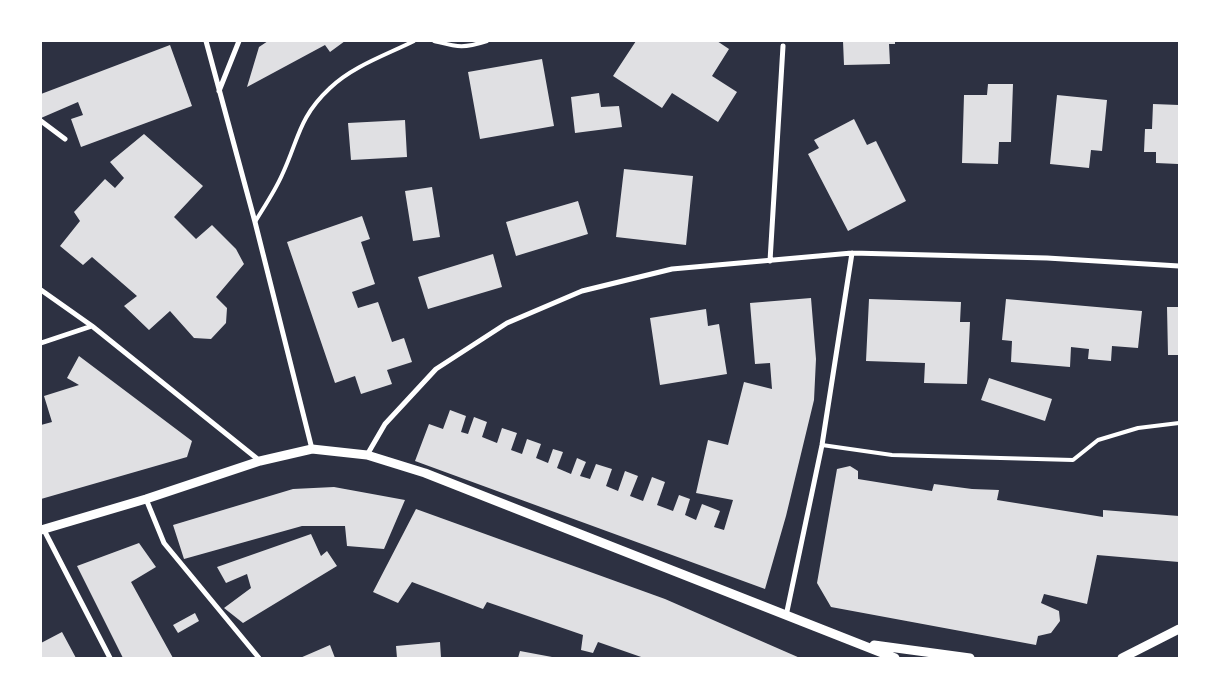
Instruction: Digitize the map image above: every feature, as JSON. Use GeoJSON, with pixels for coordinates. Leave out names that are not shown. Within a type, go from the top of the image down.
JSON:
{"type":"FeatureCollection","features":[{"type":"Feature","properties":{"kind":"street"},"geometry":{"type":"LineString","coordinates":[[206,41],[255,222],[312,449]]}},
{"type":"Feature","properties":{"kind":"street"},"geometry":{"type":"LineString","coordinates":[[219,92],[239,41]]}},
{"type":"Feature","properties":{"kind":"street"},"geometry":{"type":"LineString","coordinates":[[770,261],[783,46]]}},
{"type":"Feature","properties":{"kind":"street"},"geometry":{"type":"LineString","coordinates":[[41,121],[65,139]]}},
{"type":"Feature","properties":{"kind":"street"},"geometry":{"type":"LineString","coordinates":[[786,616],[822,444],[852,253]]}},
{"type":"Feature","properties":{"kind":"street"},"geometry":{"type":"LineString","coordinates":[[367,455],[385,424],[436,368],[507,323],[582,291],[654,273],[672,269],[852,253],[1047,258],[1179,266]]}},
{"type":"Feature","properties":{"kind":"street"},"geometry":{"type":"LineString","coordinates":[[41,290],[92,326],[260,460]]}},
{"type":"Feature","properties":{"kind":"street"},"geometry":{"type":"LineString","coordinates":[[41,343],[92,326]]}},
{"type":"Feature","properties":{"kind":"street"},"geometry":{"type":"LineString","coordinates":[[110,658],[43,530],[146,499],[260,460],[312,449],[367,455],[425,473],[623,549],[786,616],[864,644],[895,658]]}},
{"type":"Feature","properties":{"kind":"street"},"geometry":{"type":"LineString","coordinates":[[146,499],[164,543],[259,658]]}},
{"type":"Feature","properties":{"kind":"street"},"geometry":{"type":"LineString","coordinates":[[1122,658],[1179,630]]}},
{"type":"Feature","properties":{"kind":"street"},"geometry":{"type":"LineString","coordinates":[[864,644],[970,658]]}},
{"type":"Feature","properties":{"kind":"lane"},"geometry":{"type":"LineString","coordinates":[[255,222],[283,174],[301,126],[314,106],[331,87],[354,70],[414,41]]}},
{"type":"Feature","properties":{"kind":"lane"},"geometry":{"type":"LineString","coordinates":[[434,41],[452,47],[469,47],[487,41]]}},
{"type":"Feature","properties":{"kind":"lane"},"geometry":{"type":"LineString","coordinates":[[822,444],[892,455],[1072,460],[1098,440],[1138,428],[1179,422]]}},
{"type":"Feature","properties":{"kind":"building"},"geometry":{"type":"Polygon","coordinates":[[[268,41],[345,41],[330,52],[325,45],[247,87],[259,47],[268,41]]]}},
{"type":"Feature","properties":{"kind":"building"},"geometry":{"type":"Polygon","coordinates":[[[636,41],[717,41],[729,49],[712,76],[737,92],[718,122],[672,93],[662,108],[613,76],[636,41]]]}},
{"type":"Feature","properties":{"kind":"building"},"geometry":{"type":"Polygon","coordinates":[[[843,41],[895,41],[895,44],[889,44],[890,64],[844,65],[843,41]]]}},
{"type":"Feature","properties":{"kind":"building"},"geometry":{"type":"Polygon","coordinates":[[[170,45],[192,106],[81,147],[71,119],[83,115],[78,102],[41,118],[41,94],[170,45]]]}},
{"type":"Feature","properties":{"kind":"building"},"geometry":{"type":"Polygon","coordinates":[[[542,59],[554,126],[480,139],[468,72],[542,59]]]}},
{"type":"Feature","properties":{"kind":"building"},"geometry":{"type":"Polygon","coordinates":[[[988,84],[1013,84],[1011,142],[999,142],[998,164],[962,163],[964,95],[987,95],[988,84]]]}},
{"type":"Feature","properties":{"kind":"building"},"geometry":{"type":"Polygon","coordinates":[[[599,93],[601,107],[619,106],[622,127],[575,133],[571,97],[599,93]]]}},
{"type":"Feature","properties":{"kind":"building"},"geometry":{"type":"Polygon","coordinates":[[[1057,95],[1107,100],[1102,151],[1091,150],[1089,168],[1050,164],[1057,95]]]}},
{"type":"Feature","properties":{"kind":"building"},"geometry":{"type":"Polygon","coordinates":[[[1153,104],[1179,105],[1178,164],[1156,163],[1156,152],[1144,152],[1145,129],[1152,129],[1153,104]]]}},
{"type":"Feature","properties":{"kind":"building"},"geometry":{"type":"Polygon","coordinates":[[[854,119],[867,145],[876,141],[906,201],[848,231],[808,154],[819,148],[814,140],[854,119]]]}},
{"type":"Feature","properties":{"kind":"building"},"geometry":{"type":"Polygon","coordinates":[[[405,120],[407,157],[351,160],[348,123],[405,120]]]}},
{"type":"Feature","properties":{"kind":"building"},"geometry":{"type":"Polygon","coordinates":[[[144,134],[203,186],[174,217],[196,239],[212,225],[236,249],[244,264],[216,297],[227,308],[226,323],[211,339],[194,338],[170,311],[149,330],[124,306],[137,296],[92,257],[83,265],[60,246],[80,221],[74,212],[105,179],[115,188],[124,178],[110,162],[144,134]]]}},
{"type":"Feature","properties":{"kind":"building"},"geometry":{"type":"Polygon","coordinates":[[[624,169],[693,176],[686,245],[616,237],[624,169]]]}},
{"type":"Feature","properties":{"kind":"building"},"geometry":{"type":"Polygon","coordinates":[[[432,187],[440,237],[413,241],[405,191],[432,187]]]}},
{"type":"Feature","properties":{"kind":"building"},"geometry":{"type":"Polygon","coordinates":[[[578,201],[588,234],[516,256],[506,222],[578,201]]]}},
{"type":"Feature","properties":{"kind":"building"},"geometry":{"type":"Polygon","coordinates":[[[362,216],[370,239],[361,242],[375,284],[352,292],[358,308],[378,302],[392,342],[404,338],[412,362],[387,370],[392,384],[361,394],[355,376],[335,383],[287,242],[362,216]]]}},
{"type":"Feature","properties":{"kind":"building"},"geometry":{"type":"Polygon","coordinates":[[[493,254],[502,287],[428,309],[418,277],[493,254]]]}},
{"type":"Feature","properties":{"kind":"building"},"geometry":{"type":"Polygon","coordinates":[[[811,298],[816,359],[814,400],[786,516],[765,589],[415,461],[429,424],[443,429],[450,410],[466,416],[461,432],[468,434],[474,417],[487,422],[482,437],[497,443],[502,428],[517,433],[511,450],[522,454],[527,439],[541,444],[536,458],[548,463],[553,449],[563,452],[557,468],[571,474],[577,458],[586,462],[580,476],[590,479],[596,464],[612,469],[606,486],[618,491],[625,471],[638,476],[630,496],[643,501],[652,477],[665,482],[657,505],[673,511],[679,495],[690,499],[685,515],[696,520],[702,504],[720,511],[714,527],[724,530],[733,500],[696,493],[708,440],[728,445],[744,382],[772,389],[770,363],[755,364],[750,303],[811,298]]]}},
{"type":"Feature","properties":{"kind":"building"},"geometry":{"type":"Polygon","coordinates":[[[869,299],[961,302],[960,322],[970,322],[967,384],[924,383],[925,363],[866,361],[869,299]]]}},
{"type":"Feature","properties":{"kind":"building"},"geometry":{"type":"Polygon","coordinates":[[[1006,299],[1142,311],[1138,348],[1112,346],[1111,361],[1088,359],[1089,349],[1071,347],[1070,367],[1011,362],[1012,341],[1002,340],[1006,299]]]}},
{"type":"Feature","properties":{"kind":"building"},"geometry":{"type":"Polygon","coordinates":[[[1167,307],[1179,307],[1179,355],[1168,355],[1167,307]]]}},
{"type":"Feature","properties":{"kind":"building"},"geometry":{"type":"Polygon","coordinates":[[[706,309],[708,326],[719,324],[727,374],[660,385],[650,318],[706,309]]]}},
{"type":"Feature","properties":{"kind":"building"},"geometry":{"type":"Polygon","coordinates":[[[79,356],[192,441],[187,457],[41,499],[41,425],[52,422],[44,396],[79,385],[67,378],[79,356]]]}},
{"type":"Feature","properties":{"kind":"building"},"geometry":{"type":"Polygon","coordinates":[[[989,378],[1052,399],[1045,421],[981,400],[989,378]]]}},
{"type":"Feature","properties":{"kind":"building"},"geometry":{"type":"Polygon","coordinates":[[[850,466],[858,471],[858,479],[932,491],[934,484],[999,490],[997,500],[1103,517],[1103,510],[1179,516],[1179,562],[1097,555],[1087,604],[1044,594],[1041,603],[1059,611],[1060,621],[1051,633],[1038,636],[1036,645],[831,607],[817,583],[837,469],[850,466]]]}},
{"type":"Feature","properties":{"kind":"building"},"geometry":{"type":"Polygon","coordinates":[[[334,487],[405,500],[384,549],[347,546],[345,526],[302,526],[184,559],[173,525],[293,489],[334,487]]]}},
{"type":"Feature","properties":{"kind":"building"},"geometry":{"type":"Polygon","coordinates":[[[416,509],[665,599],[800,658],[644,658],[598,642],[593,653],[581,650],[583,635],[487,602],[483,609],[412,582],[398,603],[373,592],[416,509]]]}},
{"type":"Feature","properties":{"kind":"building"},"geometry":{"type":"Polygon","coordinates":[[[311,534],[321,556],[327,551],[337,566],[243,623],[224,608],[251,588],[247,574],[226,583],[217,567],[311,534]]]}},
{"type":"Feature","properties":{"kind":"building"},"geometry":{"type":"Polygon","coordinates":[[[139,543],[156,567],[131,582],[173,658],[123,658],[77,566],[139,543]]]}},
{"type":"Feature","properties":{"kind":"building"},"geometry":{"type":"Polygon","coordinates":[[[195,613],[199,621],[178,633],[173,625],[195,613]]]}},
{"type":"Feature","properties":{"kind":"building"},"geometry":{"type":"Polygon","coordinates":[[[62,632],[76,658],[41,658],[41,643],[62,632]]]}},
{"type":"Feature","properties":{"kind":"building"},"geometry":{"type":"Polygon","coordinates":[[[440,642],[441,658],[397,658],[396,646],[440,642]]]}},
{"type":"Feature","properties":{"kind":"building"},"geometry":{"type":"Polygon","coordinates":[[[330,645],[335,658],[300,658],[330,645]]]}},
{"type":"Feature","properties":{"kind":"building"},"geometry":{"type":"Polygon","coordinates":[[[520,651],[552,657],[552,658],[518,658],[520,651]]]}}]}
